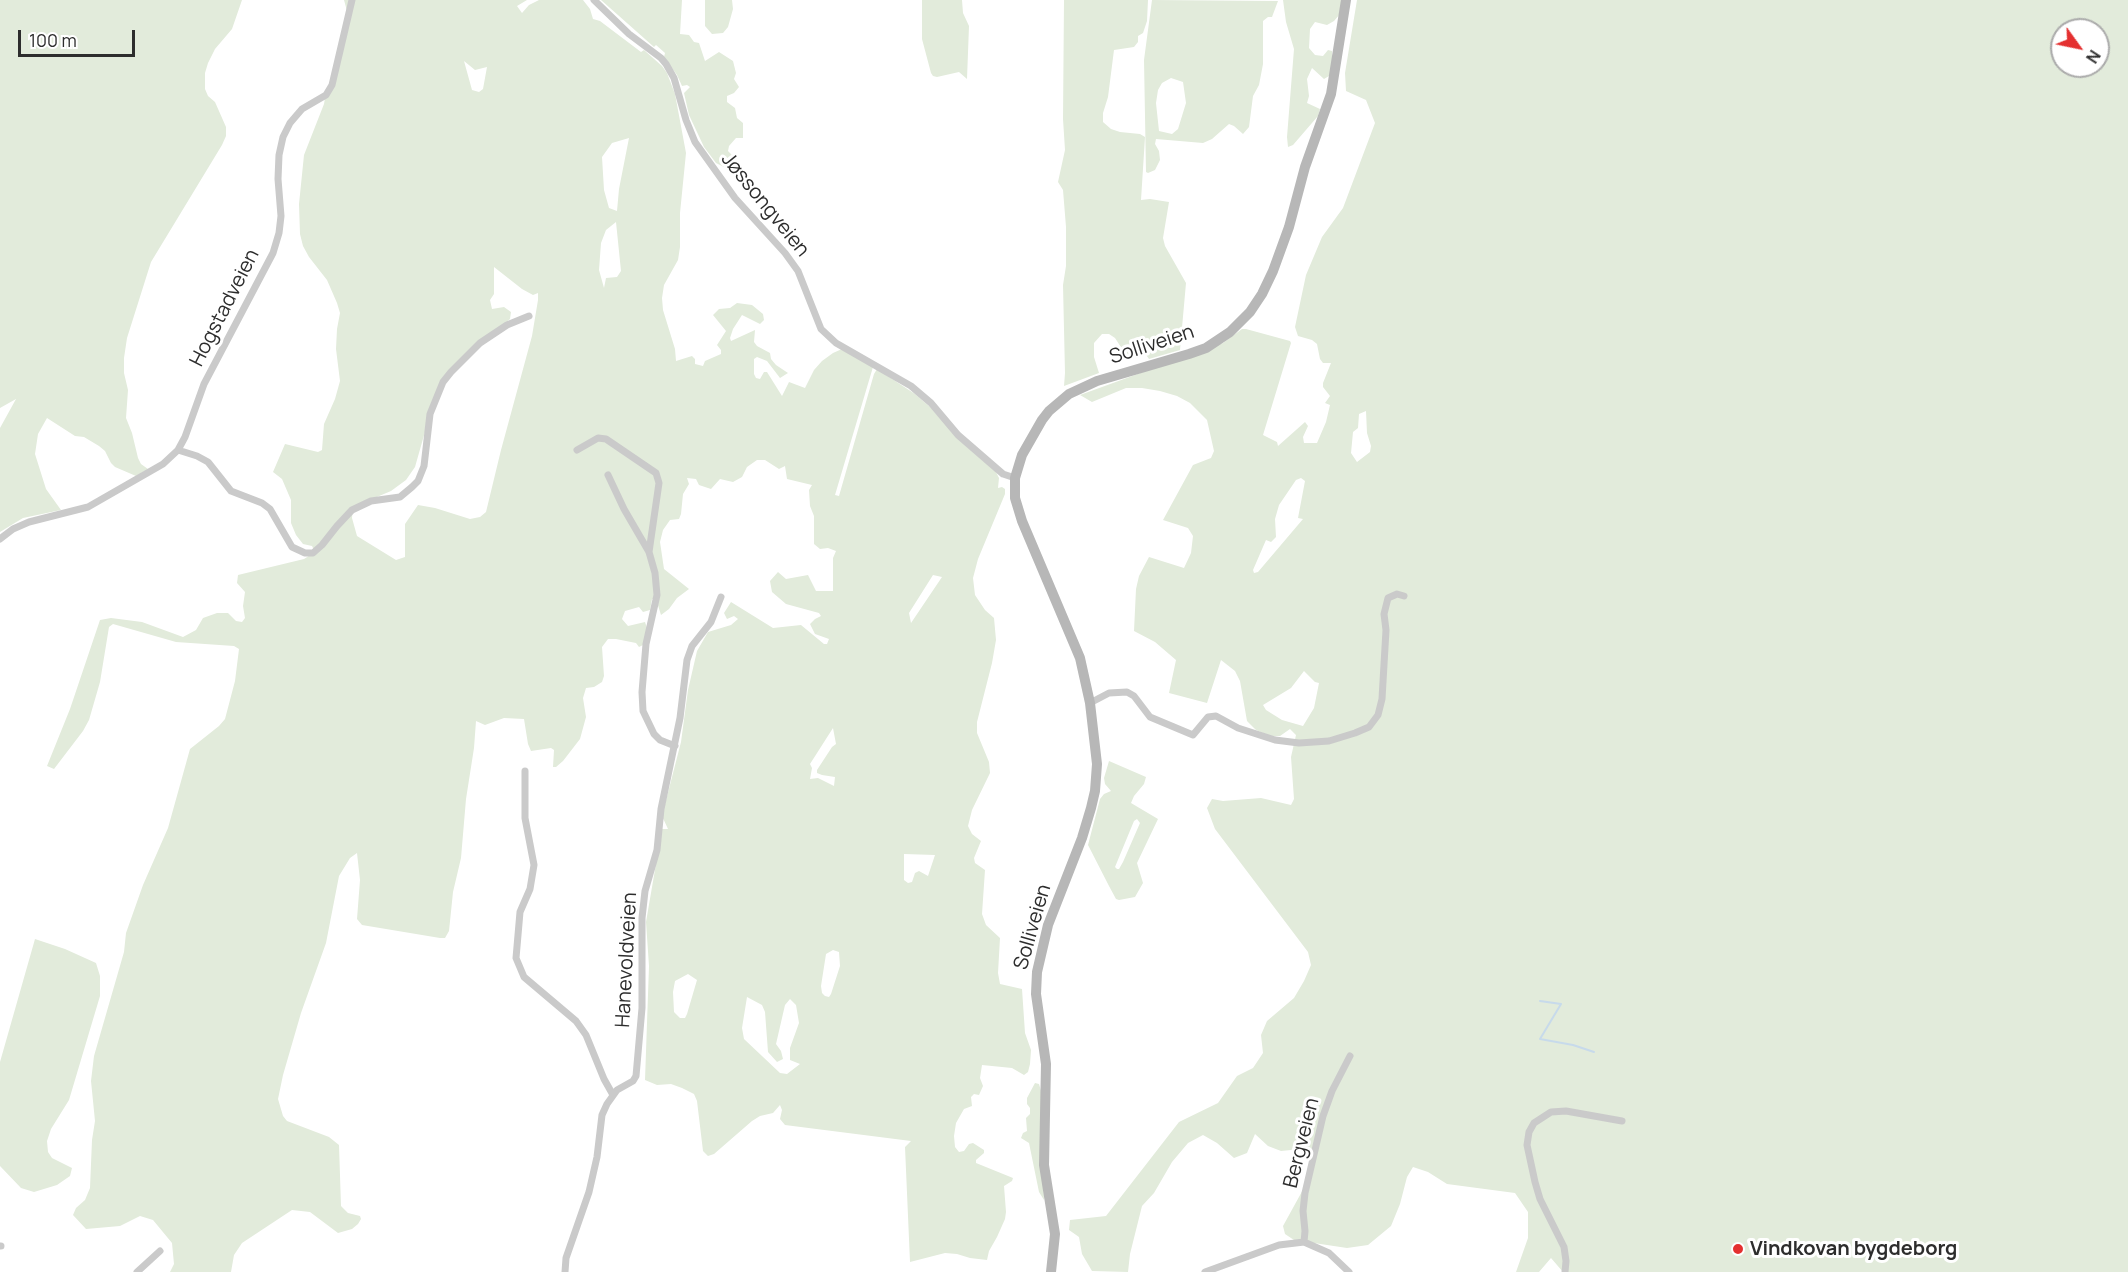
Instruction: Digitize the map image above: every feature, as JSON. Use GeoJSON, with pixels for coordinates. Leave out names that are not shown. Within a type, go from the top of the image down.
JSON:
{"type":"FeatureCollection","features":[{"type":"Feature","properties":{"kind":"street","name":"Hogstadveien"},"geometry":{"type":"LineString","coordinates":[[0,539],[13,529],[28,522],[88,507],[163,464],[178,450],[204,384],[273,253],[280,225],[278,179],[279,155],[283,137],[290,123],[302,110],[326,94],[332,85],[352,0]]}},
{"type":"Feature","properties":{"kind":"street","name":"Jøssongveien"},"geometry":{"type":"LineString","coordinates":[[594,0],[629,34],[666,64],[674,78],[695,142],[735,198],[785,253],[798,271],[821,329],[836,343],[911,386],[931,403],[958,435],[1003,474],[1015,478]]}},
{"type":"Feature","properties":{"kind":"street","name":"Solliveien"},"geometry":{"type":"LineString","coordinates":[[1051,1272],[1055,1234],[1044,1165],[1046,1064],[1036,994],[1037,972],[1048,925],[1082,838],[1095,791],[1097,764],[1090,703],[1080,658],[1022,521],[1015,498],[1015,478],[1022,455],[1039,426],[1049,411],[1069,394],[1097,381],[1206,348],[1230,332],[1250,312],[1273,271],[1289,227],[1305,167],[1331,94],[1346,0]]}},
{"type":"Feature","properties":{"kind":"street"},"geometry":{"type":"LineString","coordinates":[[178,450],[208,462],[231,491],[262,503],[270,509],[292,547],[305,553],[313,553],[352,510],[371,501],[400,497],[418,481],[424,466],[430,414],[443,382],[480,343],[507,325],[529,316]]}},
{"type":"Feature","properties":{"kind":"street"},"geometry":{"type":"LineString","coordinates":[[577,450],[598,438],[606,439],[656,473],[659,483],[649,552]]}},
{"type":"Feature","properties":{"kind":"street"},"geometry":{"type":"LineString","coordinates":[[608,475],[624,509],[649,552],[655,573],[657,595],[646,644],[642,692],[643,711],[654,734],[660,740],[675,746]]}},
{"type":"Feature","properties":{"kind":"street"},"geometry":{"type":"LineString","coordinates":[[1090,703],[1109,693],[1127,692],[1134,696],[1150,717],[1193,735],[1208,717],[1216,716],[1238,728],[1275,740],[1299,743],[1329,741],[1346,736],[1369,727],[1378,715],[1383,688],[1386,630],[1384,614],[1388,598],[1397,594],[1404,596]]}},
{"type":"Feature","properties":{"kind":"street","name":"Hanevoldveien"},"geometry":{"type":"LineString","coordinates":[[565,1272],[566,1257],[590,1192],[602,1115],[617,1090],[633,1081],[638,1070],[642,997],[642,918],[645,891],[657,850],[661,809],[680,718],[687,660],[692,646],[711,622],[721,597]]}},
{"type":"Feature","properties":{"kind":"street","name":"Hanevoldveien"},"geometry":{"type":"LineString","coordinates":[[525,771],[525,818],[534,865],[530,889],[520,912],[516,958],[524,977],[576,1021],[586,1035],[613,1095]]}},
{"type":"Feature","properties":{"kind":"street","name":"Bergveien"},"geometry":{"type":"LineString","coordinates":[[1304,1242],[1305,1193],[1323,1116],[1332,1091],[1350,1056]]}},
{"type":"Feature","properties":{"kind":"street"},"geometry":{"type":"LineString","coordinates":[[1565,1272],[1564,1246],[1540,1199],[1535,1182],[1527,1146],[1529,1132],[1534,1123],[1551,1112],[1566,1111],[1622,1121]]}},
{"type":"Feature","properties":{"kind":"street"},"geometry":{"type":"LineString","coordinates":[[1205,1272],[1279,1245],[1304,1242],[1329,1253],[1340,1269],[1349,1272]]}},
{"type":"Feature","properties":{"kind":"street"},"geometry":{"type":"LineString","coordinates":[[137,1272],[160,1251]]}},
{"type":"Feature","properties":{"kind":"green space"},"geometry":{"type":"Polygon","coordinates":[[[0,0],[242,0],[232,29],[215,49],[205,73],[205,89],[208,96],[215,102],[226,127],[226,136],[151,262],[127,338],[124,358],[124,373],[128,390],[126,418],[138,458],[141,464],[148,469],[136,476],[115,467],[99,446],[84,437],[75,436],[47,418],[38,434],[35,454],[46,489],[61,510],[23,518],[0,532],[0,428],[16,399],[0,408],[0,0]]]}},
{"type":"Feature","properties":{"kind":"green space"},"geometry":{"type":"Polygon","coordinates":[[[344,0],[527,0],[517,6],[522,13],[529,5],[539,0],[583,0],[590,9],[593,19],[600,21],[641,52],[644,50],[662,66],[675,94],[686,153],[678,260],[664,285],[662,298],[676,361],[692,356],[695,364],[703,366],[705,361],[721,354],[717,345],[726,331],[713,315],[719,309],[730,308],[737,303],[752,305],[763,314],[764,320],[760,324],[742,315],[730,338],[731,341],[755,330],[754,342],[757,346],[770,353],[776,365],[788,373],[780,378],[767,361],[757,357],[754,359],[754,374],[760,379],[764,372],[767,372],[782,396],[789,382],[805,388],[814,370],[822,361],[842,349],[873,367],[835,495],[839,496],[877,369],[915,394],[930,407],[959,440],[996,472],[999,478],[998,488],[1005,489],[973,578],[975,595],[985,610],[994,618],[996,640],[977,722],[977,733],[989,762],[990,773],[972,810],[968,826],[972,834],[981,841],[974,858],[975,863],[985,870],[982,914],[986,925],[1000,938],[998,973],[1000,984],[1022,989],[1025,1033],[1031,1050],[1028,1072],[1024,1075],[1012,1068],[982,1065],[980,1078],[983,1086],[979,1095],[974,1094],[971,1097],[972,1106],[964,1109],[956,1123],[955,1147],[959,1152],[964,1151],[969,1144],[973,1143],[984,1150],[976,1163],[1013,1178],[1004,1186],[1005,1219],[987,1260],[945,1253],[910,1262],[905,1147],[911,1141],[785,1125],[780,1119],[782,1110],[780,1105],[773,1113],[760,1116],[752,1121],[714,1154],[708,1156],[703,1151],[697,1101],[694,1094],[671,1084],[657,1085],[645,1080],[649,966],[646,922],[662,829],[668,829],[662,816],[681,742],[688,690],[697,651],[708,632],[731,625],[738,619],[734,616],[727,619],[724,613],[731,602],[773,628],[801,625],[824,644],[827,644],[829,639],[815,634],[810,624],[821,616],[819,613],[786,604],[772,592],[770,581],[778,572],[786,579],[808,575],[816,591],[833,591],[833,558],[836,551],[828,548],[820,549],[814,544],[814,516],[810,506],[809,490],[812,485],[787,479],[785,466],[779,469],[765,460],[757,460],[747,467],[742,477],[733,482],[720,479],[711,489],[699,485],[696,479],[687,478],[689,484],[683,494],[679,519],[670,520],[663,530],[660,542],[664,569],[689,589],[661,615],[656,599],[652,599],[650,610],[643,612],[639,607],[625,611],[622,619],[628,626],[645,622],[647,628],[643,645],[639,647],[636,643],[608,639],[602,647],[604,676],[602,682],[594,687],[586,688],[583,698],[586,717],[580,739],[563,761],[553,767],[554,750],[551,748],[531,751],[524,719],[504,718],[485,725],[476,721],[461,858],[453,892],[449,931],[445,938],[362,925],[357,919],[360,880],[357,853],[350,858],[339,876],[326,943],[301,1013],[278,1099],[283,1116],[287,1121],[329,1137],[339,1145],[341,1206],[348,1213],[360,1216],[358,1224],[352,1229],[338,1233],[310,1212],[292,1210],[242,1243],[234,1255],[231,1272],[170,1272],[174,1264],[172,1243],[153,1220],[140,1216],[120,1226],[86,1229],[73,1215],[76,1208],[85,1200],[90,1188],[95,1121],[91,1081],[94,1056],[124,952],[126,933],[143,885],[168,828],[190,749],[225,719],[235,681],[239,649],[234,646],[176,642],[113,624],[109,627],[100,682],[89,720],[54,769],[47,766],[70,709],[100,620],[111,618],[142,622],[183,637],[196,630],[203,618],[217,613],[228,613],[236,621],[242,622],[245,618],[243,606],[245,592],[237,583],[238,575],[304,559],[315,552],[312,546],[303,544],[296,535],[291,523],[291,500],[282,479],[273,472],[285,444],[318,452],[322,450],[324,424],[340,381],[336,349],[340,313],[327,280],[303,246],[300,234],[299,204],[304,155],[324,104],[326,92],[332,84],[347,11],[344,0]],[[464,61],[472,90],[479,92],[483,89],[487,67],[475,70],[464,61]],[[629,138],[612,143],[602,157],[604,190],[609,208],[617,211],[629,138]],[[616,222],[606,230],[601,243],[599,270],[604,288],[606,278],[617,277],[621,271],[616,222]],[[494,267],[494,294],[490,300],[492,309],[504,307],[511,312],[510,319],[456,367],[434,400],[415,467],[406,480],[391,491],[353,507],[352,518],[357,536],[396,560],[405,557],[405,524],[418,505],[470,519],[480,517],[486,512],[532,336],[538,293],[533,295],[522,289],[494,267]],[[933,575],[909,613],[911,623],[942,577],[933,575]],[[833,728],[810,764],[812,768],[810,779],[818,778],[834,786],[835,777],[817,773],[836,744],[833,728]],[[904,854],[904,880],[908,883],[912,882],[915,873],[919,871],[928,876],[935,855],[904,854]],[[833,950],[826,954],[822,993],[829,997],[840,966],[839,952],[833,950]],[[688,974],[675,981],[674,1012],[680,1018],[685,1018],[687,1014],[697,980],[688,974]],[[747,997],[742,1028],[744,1039],[780,1073],[787,1074],[800,1064],[790,1060],[790,1048],[799,1023],[796,1005],[790,999],[785,1005],[776,1044],[783,1059],[777,1062],[768,1052],[765,1012],[762,1005],[747,997]]]}},
{"type":"Feature","properties":{"kind":"green space"},"geometry":{"type":"Polygon","coordinates":[[[601,0],[682,0],[680,34],[689,35],[694,42],[699,43],[705,61],[719,52],[733,61],[736,73],[734,79],[739,87],[727,96],[727,102],[735,108],[737,118],[743,123],[743,138],[736,138],[729,146],[728,151],[733,156],[731,163],[724,167],[716,163],[704,147],[689,115],[684,93],[690,87],[682,86],[664,57],[665,53],[656,45],[654,47],[601,0]]]}},
{"type":"Feature","properties":{"kind":"green space"},"geometry":{"type":"Polygon","coordinates":[[[705,0],[732,0],[733,9],[728,27],[723,33],[712,34],[705,26],[705,0]]]}},
{"type":"Feature","properties":{"kind":"green space"},"geometry":{"type":"Polygon","coordinates":[[[922,0],[962,0],[963,13],[969,26],[967,79],[959,72],[937,77],[931,73],[922,39],[922,0]]]}},
{"type":"Feature","properties":{"kind":"green space"},"geometry":{"type":"Polygon","coordinates":[[[1064,0],[1148,0],[1147,21],[1143,33],[1138,36],[1138,42],[1134,47],[1114,50],[1103,122],[1111,129],[1145,137],[1141,200],[1169,202],[1163,238],[1165,246],[1186,283],[1180,350],[1149,359],[1142,349],[1128,358],[1115,338],[1109,334],[1102,334],[1094,343],[1094,357],[1099,373],[1064,386],[1063,285],[1066,266],[1066,227],[1063,190],[1058,182],[1065,150],[1064,0]]]}},
{"type":"Feature","properties":{"kind":"green space"},"geometry":{"type":"Polygon","coordinates":[[[1152,0],[1278,1],[1272,17],[1263,21],[1263,64],[1259,85],[1253,96],[1249,127],[1243,134],[1229,124],[1212,139],[1203,143],[1156,139],[1155,144],[1160,160],[1155,170],[1148,173],[1146,172],[1144,60],[1152,0]],[[1171,78],[1162,83],[1158,90],[1156,103],[1159,131],[1172,134],[1178,129],[1186,103],[1183,82],[1171,78]]]}},
{"type":"Feature","properties":{"kind":"green space"},"geometry":{"type":"Polygon","coordinates":[[[1283,0],[1343,0],[1340,14],[1334,21],[1327,25],[1315,22],[1310,29],[1309,48],[1315,55],[1323,56],[1328,50],[1332,51],[1332,68],[1329,76],[1324,79],[1312,68],[1307,79],[1309,96],[1307,103],[1320,109],[1318,116],[1293,145],[1288,147],[1294,49],[1286,22],[1283,0]]]}},
{"type":"Feature","properties":{"kind":"green space"},"geometry":{"type":"Polygon","coordinates":[[[1357,0],[2128,0],[2128,1272],[1563,1272],[1551,1258],[1539,1272],[1516,1272],[1528,1238],[1528,1212],[1515,1193],[1447,1184],[1428,1172],[1413,1167],[1407,1177],[1391,1226],[1368,1245],[1347,1248],[1294,1240],[1285,1234],[1283,1226],[1316,1160],[1305,1153],[1291,1150],[1281,1151],[1268,1146],[1255,1134],[1247,1153],[1234,1158],[1217,1143],[1203,1135],[1188,1143],[1172,1162],[1154,1193],[1142,1206],[1128,1272],[1092,1271],[1082,1254],[1079,1237],[1069,1230],[1070,1220],[1106,1216],[1179,1122],[1218,1103],[1237,1076],[1253,1068],[1263,1053],[1261,1035],[1267,1021],[1294,998],[1311,965],[1308,952],[1215,829],[1207,808],[1212,799],[1223,801],[1261,798],[1291,805],[1294,799],[1291,757],[1296,735],[1290,729],[1280,736],[1270,736],[1256,730],[1247,721],[1240,681],[1235,671],[1221,660],[1207,703],[1169,693],[1176,660],[1155,642],[1134,631],[1136,589],[1139,576],[1149,557],[1184,568],[1191,553],[1193,536],[1188,528],[1163,520],[1193,465],[1211,458],[1214,451],[1207,420],[1190,403],[1160,391],[1126,388],[1092,402],[1080,395],[1223,343],[1242,329],[1246,329],[1291,343],[1263,435],[1277,442],[1278,446],[1305,422],[1308,426],[1303,437],[1304,443],[1317,443],[1330,405],[1325,403],[1330,396],[1323,387],[1323,383],[1331,363],[1323,363],[1317,344],[1298,336],[1295,327],[1306,275],[1322,237],[1343,208],[1375,123],[1366,100],[1346,91],[1345,73],[1357,0]],[[1366,411],[1359,414],[1358,428],[1353,432],[1351,453],[1357,462],[1370,452],[1366,411]],[[1301,478],[1296,480],[1279,505],[1275,519],[1276,537],[1271,542],[1266,540],[1253,570],[1254,573],[1258,572],[1303,519],[1298,518],[1305,481],[1301,478]],[[1304,671],[1291,688],[1263,705],[1266,710],[1282,720],[1303,726],[1314,708],[1319,683],[1304,671]]]}},
{"type":"Feature","properties":{"kind":"green space"},"geometry":{"type":"Polygon","coordinates":[[[1109,761],[1146,777],[1131,803],[1158,819],[1137,863],[1143,883],[1135,897],[1116,899],[1088,845],[1100,799],[1111,791],[1105,784],[1104,778],[1109,761]],[[1137,819],[1134,821],[1115,867],[1117,869],[1123,862],[1140,823],[1137,819]]]}},
{"type":"Feature","properties":{"kind":"green space"},"geometry":{"type":"Polygon","coordinates":[[[35,939],[96,963],[100,976],[100,996],[69,1100],[51,1129],[47,1141],[48,1152],[52,1158],[72,1168],[70,1176],[57,1185],[34,1192],[21,1188],[0,1166],[0,1062],[35,939]]]}},
{"type":"Feature","properties":{"kind":"green space"},"geometry":{"type":"Polygon","coordinates":[[[1035,1083],[1039,1084],[1041,1091],[1044,1200],[1039,1192],[1029,1143],[1021,1138],[1027,1131],[1026,1118],[1030,1114],[1030,1108],[1027,1098],[1035,1083]]]}},
{"type":"Feature","properties":{"kind":"waterway"},"geometry":{"type":"LineString","coordinates":[[1540,1001],[1561,1004],[1540,1039],[1573,1045],[1594,1052]]}},
{"type":"Feature","properties":{"kind":"place","name":"Vindkovan bygdeborg"},"geometry":{"type":"Point","coordinates":[1738,1249]}}]}
